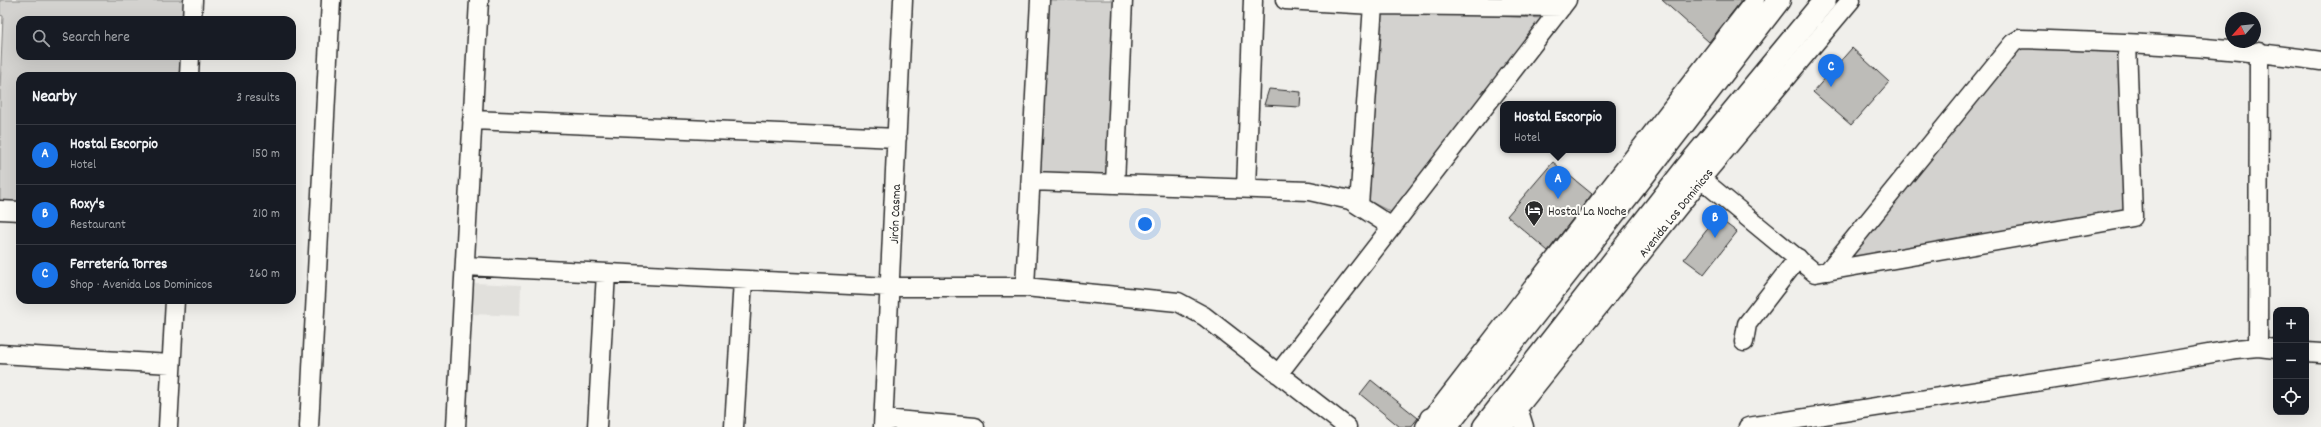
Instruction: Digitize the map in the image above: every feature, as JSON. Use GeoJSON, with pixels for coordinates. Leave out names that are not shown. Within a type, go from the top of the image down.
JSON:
{"type":"FeatureCollection","features":[{"type":"Feature","properties":{"kind":"main road"},"geometry":{"type":"LineString","coordinates":[[1433,425],[1637,184],[1779,0]]}},
{"type":"Feature","properties":{"kind":"main road","name":"Avenida Los Dominicos"},"geometry":{"type":"LineString","coordinates":[[1484,427],[1686,167],[1825,0]]}},
{"type":"Feature","properties":{"kind":"street"},"geometry":{"type":"LineString","coordinates":[[192,16],[193,0]]}},
{"type":"Feature","properties":{"kind":"street"},"geometry":{"type":"LineString","coordinates":[[309,427],[331,0]]}},
{"type":"Feature","properties":{"kind":"street"},"geometry":{"type":"LineString","coordinates":[[456,427],[478,0]]}},
{"type":"Feature","properties":{"kind":"street","name":"Jirón Casma"},"geometry":{"type":"LineString","coordinates":[[884,423],[903,0]]}},
{"type":"Feature","properties":{"kind":"street"},"geometry":{"type":"LineString","coordinates":[[1025,287],[1040,0]]}},
{"type":"Feature","properties":{"kind":"street"},"geometry":{"type":"LineString","coordinates":[[1115,184],[1123,0]]}},
{"type":"Feature","properties":{"kind":"street"},"geometry":{"type":"LineString","coordinates":[[1246,188],[1253,0]]}},
{"type":"Feature","properties":{"kind":"street"},"geometry":{"type":"LineString","coordinates":[[1285,0],[1373,4],[1565,4]]}},
{"type":"Feature","properties":{"kind":"street"},"geometry":{"type":"LineString","coordinates":[[1433,425],[1755,0]]}},
{"type":"Feature","properties":{"kind":"street","name":"Avenida Los Dominicos"},"geometry":{"type":"LineString","coordinates":[[1504,427],[1701,179],[1851,0]]}},
{"type":"Feature","properties":{"kind":"street"},"geometry":{"type":"LineString","coordinates":[[1359,205],[1373,4]]}},
{"type":"Feature","properties":{"kind":"street"},"geometry":{"type":"LineString","coordinates":[[1278,374],[1565,4]]}},
{"type":"Feature","properties":{"kind":"street"},"geometry":{"type":"LineString","coordinates":[[1828,271],[2014,43],[2020,39],[2127,43],[2258,51],[2321,61]]}},
{"type":"Feature","properties":{"kind":"street"},"geometry":{"type":"LineString","coordinates":[[1701,179],[1815,273],[2133,217],[2127,43]]}},
{"type":"Feature","properties":{"kind":"street"},"geometry":{"type":"LineString","coordinates":[[2258,51],[2258,347]]}},
{"type":"Feature","properties":{"kind":"street"},"geometry":{"type":"LineString","coordinates":[[189,72],[190,60]]}},
{"type":"Feature","properties":{"kind":"street"},"geometry":{"type":"LineString","coordinates":[[472,120],[897,138]]}},
{"type":"Feature","properties":{"kind":"street"},"geometry":{"type":"LineString","coordinates":[[1031,181],[1309,191],[1350,200],[1392,227]]}},
{"type":"Feature","properties":{"kind":"street"},"geometry":{"type":"LineString","coordinates":[[0,210],[16,211]]}},
{"type":"Feature","properties":{"kind":"street"},"geometry":{"type":"LineString","coordinates":[[1744,342],[1747,324],[1798,258]]}},
{"type":"Feature","properties":{"kind":"street"},"geometry":{"type":"LineString","coordinates":[[465,266],[891,287],[1025,287],[1178,302],[1204,316],[1347,427]]}},
{"type":"Feature","properties":{"kind":"street"},"geometry":{"type":"LineString","coordinates":[[597,427],[606,273]]}},
{"type":"Feature","properties":{"kind":"street"},"geometry":{"type":"LineString","coordinates":[[734,427],[743,280]]}},
{"type":"Feature","properties":{"kind":"street"},"geometry":{"type":"LineString","coordinates":[[168,427],[175,304]]}},
{"type":"Feature","properties":{"kind":"street"},"geometry":{"type":"LineString","coordinates":[[1748,427],[2258,347],[2273,348]]}},
{"type":"Feature","properties":{"kind":"street"},"geometry":{"type":"LineString","coordinates":[[2309,352],[2321,353]]}},
{"type":"Feature","properties":{"kind":"street"},"geometry":{"type":"LineString","coordinates":[[0,354],[172,364]]}},
{"type":"Feature","properties":{"kind":"street"},"geometry":{"type":"LineString","coordinates":[[1518,408],[1524,427]]}},
{"type":"Feature","properties":{"kind":"street"},"geometry":{"type":"LineString","coordinates":[[884,423],[975,427]]}},
{"type":"Feature","properties":{"kind":"shaded area"},"geometry":{"type":"Polygon","coordinates":[[[0,0],[193,0],[192,16],[16,16],[16,60],[190,60],[189,72],[16,72],[16,211],[0,210],[0,89],[3,16],[0,15],[0,0]]]}},
{"type":"Feature","properties":{"kind":"shaded area"},"geometry":{"type":"Polygon","coordinates":[[[1048,0],[1115,0],[1107,175],[1039,174],[1048,0]]]}},
{"type":"Feature","properties":{"kind":"shaded area"},"geometry":{"type":"Polygon","coordinates":[[[1380,12],[1543,18],[1391,212],[1367,200],[1380,12]]]}},
{"type":"Feature","properties":{"kind":"shaded area"},"geometry":{"type":"Polygon","coordinates":[[[2022,44],[2121,49],[2127,212],[1848,259],[2022,44]]]}},
{"type":"Feature","properties":{"kind":"shaded area"},"geometry":{"type":"Polygon","coordinates":[[[473,283],[521,285],[520,316],[472,314],[473,283]]]}},
{"type":"Feature","properties":{"kind":"building"},"geometry":{"type":"Polygon","coordinates":[[[1662,0],[1742,0],[1709,42],[1662,0]]]}},
{"type":"Feature","properties":{"kind":"building"},"geometry":{"type":"Polygon","coordinates":[[[1852,48],[1889,82],[1851,125],[1813,92],[1852,48]]]}},
{"type":"Feature","properties":{"kind":"building"},"geometry":{"type":"Polygon","coordinates":[[[1269,89],[1301,92],[1300,107],[1264,105],[1269,89]]]}},
{"type":"Feature","properties":{"kind":"building"},"geometry":{"type":"Polygon","coordinates":[[[1553,162],[1592,194],[1548,251],[1507,216],[1553,162]]]}},
{"type":"Feature","properties":{"kind":"building"},"geometry":{"type":"Polygon","coordinates":[[[1717,217],[1737,232],[1704,274],[1684,259],[1717,217]]]}},
{"type":"Feature","properties":{"kind":"building"},"geometry":{"type":"Polygon","coordinates":[[[1371,380],[1418,418],[1411,427],[1400,427],[1360,394],[1371,380]]]}},
{"type":"Feature","properties":{"kind":"place","name":"Ferretería Torres"},"geometry":{"type":"Point","coordinates":[1831,87]}},
{"type":"Feature","properties":{"kind":"place","name":"Hostal Escorpio"},"geometry":{"type":"Point","coordinates":[1558,199]}},
{"type":"Feature","properties":{"kind":"place","name":"Hostal La Noche"},"geometry":{"type":"Point","coordinates":[1534,227]}},
{"type":"Feature","properties":{"kind":"place","name":"Roxy's"},"geometry":{"type":"Point","coordinates":[1715,238]}}]}
